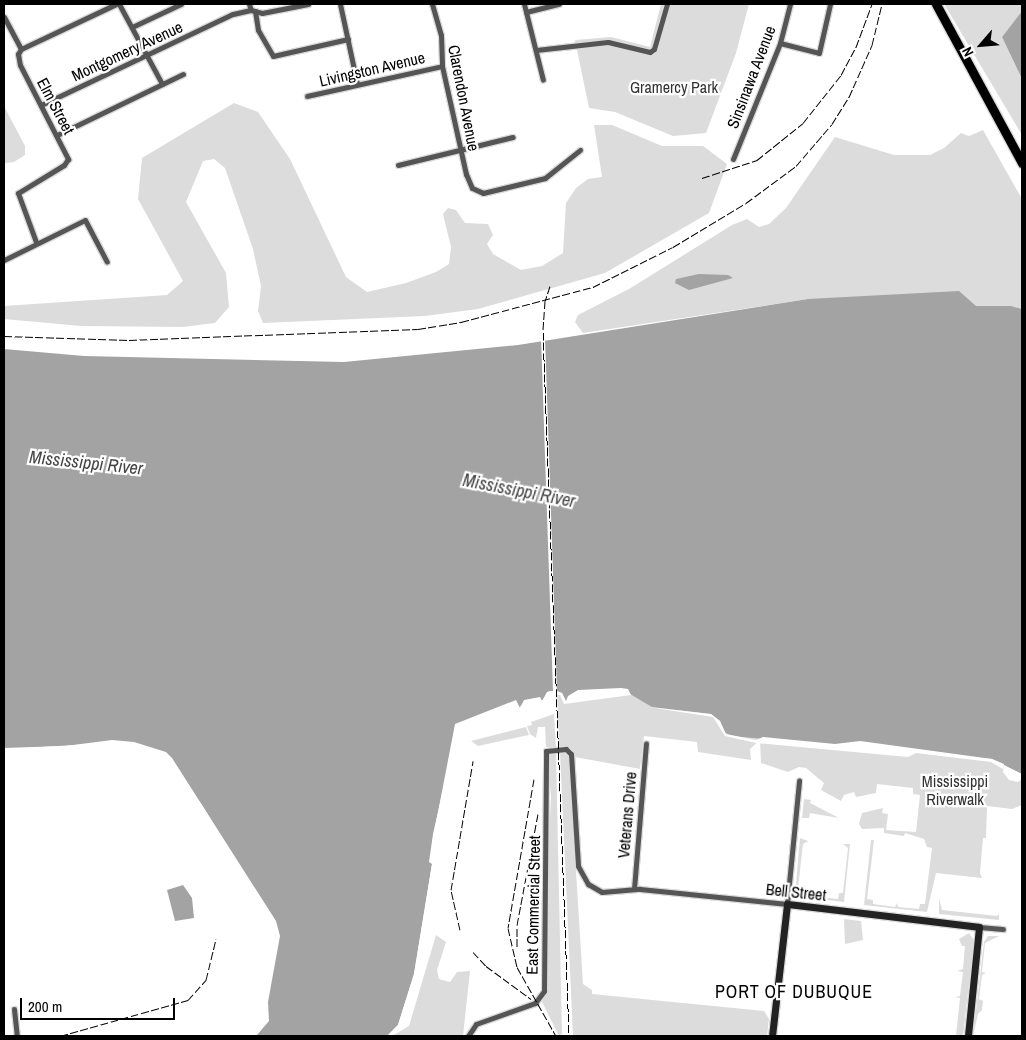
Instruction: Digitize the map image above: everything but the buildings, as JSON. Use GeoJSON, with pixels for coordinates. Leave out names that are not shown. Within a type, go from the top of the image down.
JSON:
{"type":"FeatureCollection","features":[{"type":"Feature","properties":{"kind":"highway"},"geometry":{"type":"LineString","coordinates":[[936,4],[1022,163]]}},
{"type":"Feature","properties":{"kind":"street"},"geometry":{"type":"LineString","coordinates":[[20,49],[118,4],[162,84]]}},
{"type":"Feature","properties":{"kind":"street"},"geometry":{"type":"LineString","coordinates":[[132,27],[181,4]]}},
{"type":"Feature","properties":{"kind":"street","name":"Montgomery Avenue"},"geometry":{"type":"LineString","coordinates":[[41,105],[148,56],[233,14],[252,8],[268,13],[308,4]]}},
{"type":"Feature","properties":{"kind":"street"},"geometry":{"type":"LineString","coordinates":[[340,4],[357,83]]}},
{"type":"Feature","properties":{"kind":"street","name":"Clarendon Avenue"},"geometry":{"type":"LineString","coordinates":[[432,4],[441,35],[442,66],[469,185],[479,193],[545,178],[580,150]]}},
{"type":"Feature","properties":{"kind":"street"},"geometry":{"type":"LineString","coordinates":[[524,4],[543,80]]}},
{"type":"Feature","properties":{"kind":"street"},"geometry":{"type":"LineString","coordinates":[[526,12],[559,4]]}},
{"type":"Feature","properties":{"kind":"street"},"geometry":{"type":"LineString","coordinates":[[536,50],[608,42],[643,51],[654,49],[666,4]]}},
{"type":"Feature","properties":{"kind":"street","name":"Sinsinawa Avenue"},"geometry":{"type":"LineString","coordinates":[[734,159],[780,43],[790,4]]}},
{"type":"Feature","properties":{"kind":"street"},"geometry":{"type":"LineString","coordinates":[[780,43],[819,53],[830,4]]}},
{"type":"Feature","properties":{"kind":"street"},"geometry":{"type":"LineString","coordinates":[[252,8],[258,30],[268,53],[273,56],[348,39]]}},
{"type":"Feature","properties":{"kind":"street","name":"Elm Street"},"geometry":{"type":"LineString","coordinates":[[4,17],[20,49],[18,54],[20,65],[68,159],[18,193],[36,242]]}},
{"type":"Feature","properties":{"kind":"street","name":"Livingston Avenue"},"geometry":{"type":"LineString","coordinates":[[307,96],[357,83],[442,66]]}},
{"type":"Feature","properties":{"kind":"street"},"geometry":{"type":"LineString","coordinates":[[57,135],[183,74]]}},
{"type":"Feature","properties":{"kind":"street"},"geometry":{"type":"LineString","coordinates":[[398,165],[513,137]]}},
{"type":"Feature","properties":{"kind":"street"},"geometry":{"type":"LineString","coordinates":[[4,260],[36,242],[85,220],[107,262]]}},
{"type":"Feature","properties":{"kind":"street","name":"Veterans Drive"},"geometry":{"type":"LineString","coordinates":[[634,889],[646,743]]}},
{"type":"Feature","properties":{"kind":"street","name":"East Commercial Street"},"geometry":{"type":"LineString","coordinates":[[468,1036],[476,1024],[535,1003],[544,991],[543,891],[548,793],[544,756],[548,750],[570,752]]}},
{"type":"Feature","properties":{"kind":"street","name":"Bell Street"},"geometry":{"type":"LineString","coordinates":[[570,752],[578,866],[588,884],[612,893],[634,889],[787,904],[1003,929]]}},
{"type":"Feature","properties":{"kind":"street"},"geometry":{"type":"LineString","coordinates":[[772,1036],[799,781]]}},
{"type":"Feature","properties":{"kind":"street"},"geometry":{"type":"LineString","coordinates":[[968,1036],[979,927]]}},
{"type":"Feature","properties":{"kind":"street"},"geometry":{"type":"LineString","coordinates":[[14,1009],[17,1036]]}},
{"type":"Feature","properties":{"kind":"green space","name":"Gramercy Park"},"geometry":{"type":"Polygon","coordinates":[[[661,4],[749,4],[736,53],[706,133],[673,136],[615,112],[589,108],[575,40],[611,37],[650,47],[661,4]]]}},
{"type":"Feature","properties":{"kind":"green space"},"geometry":{"type":"Polygon","coordinates":[[[944,4],[1022,4],[1022,11],[1002,37],[1022,79],[1022,135],[944,4]]]}},
{"type":"Feature","properties":{"kind":"green space"},"geometry":{"type":"Polygon","coordinates":[[[234,103],[258,112],[290,159],[346,277],[367,292],[406,283],[436,272],[449,264],[451,247],[443,214],[448,208],[456,210],[465,223],[488,224],[493,235],[487,244],[493,254],[521,270],[542,266],[563,253],[566,203],[576,188],[588,179],[602,177],[594,125],[612,125],[662,146],[703,146],[727,164],[709,213],[605,273],[478,309],[425,316],[263,323],[258,311],[261,286],[253,249],[225,168],[214,159],[203,161],[186,202],[226,273],[229,307],[215,323],[183,327],[81,326],[4,319],[4,306],[167,295],[183,281],[138,199],[142,158],[234,103]]]}},
{"type":"Feature","properties":{"kind":"green space"},"geometry":{"type":"Polygon","coordinates":[[[4,106],[25,146],[25,155],[14,162],[5,163],[4,106]]]}},
{"type":"Feature","properties":{"kind":"green space"},"geometry":{"type":"Polygon","coordinates":[[[983,130],[1022,199],[1022,309],[1011,306],[1002,308],[808,299],[583,333],[575,322],[578,315],[629,289],[732,225],[747,219],[759,227],[769,224],[786,208],[835,137],[894,155],[930,155],[944,148],[961,133],[969,136],[983,130]]]}},
{"type":"Feature","properties":{"kind":"green space","name":"Mississippi Riverwalk"},"geometry":{"type":"Polygon","coordinates":[[[557,691],[573,699],[642,694],[908,750],[992,759],[1004,764],[1003,772],[1009,780],[1018,782],[1022,779],[1022,805],[1012,809],[987,806],[986,838],[983,838],[980,873],[982,878],[936,873],[927,912],[864,905],[871,840],[874,840],[867,899],[873,900],[873,904],[895,907],[897,903],[898,907],[919,909],[920,904],[925,904],[932,848],[927,847],[924,839],[905,833],[904,836],[884,833],[884,828],[862,829],[859,824],[862,813],[883,808],[882,813],[888,814],[886,830],[916,832],[920,795],[913,794],[913,788],[877,784],[876,793],[856,797],[854,792],[844,795],[841,801],[821,790],[824,783],[806,768],[799,767],[788,772],[761,763],[760,740],[750,749],[751,760],[698,752],[697,742],[644,736],[640,769],[575,757],[571,748],[559,747],[557,691]]]}},
{"type":"Feature","properties":{"kind":"green space"},"geometry":{"type":"Polygon","coordinates":[[[554,714],[556,747],[546,747],[545,727],[538,727],[536,738],[530,734],[527,726],[532,725],[531,722],[554,714]]]}},
{"type":"Feature","properties":{"kind":"green space"},"geometry":{"type":"Polygon","coordinates":[[[526,727],[529,735],[478,746],[471,741],[526,727]]]}},
{"type":"Feature","properties":{"kind":"green space"},"geometry":{"type":"Polygon","coordinates":[[[560,752],[566,752],[569,758],[583,984],[592,990],[592,994],[764,1011],[769,1019],[767,1036],[573,1036],[560,752]]]}},
{"type":"Feature","properties":{"kind":"green space"},"geometry":{"type":"Polygon","coordinates":[[[556,753],[562,1034],[559,1036],[542,1002],[548,990],[546,898],[551,797],[548,761],[549,756],[556,753]]]}},
{"type":"Feature","properties":{"kind":"green space"},"geometry":{"type":"Polygon","coordinates":[[[804,799],[811,800],[810,803],[839,818],[810,813],[809,818],[802,818],[804,799]]]}},
{"type":"Feature","properties":{"kind":"green space"},"geometry":{"type":"Polygon","coordinates":[[[800,838],[808,841],[803,844],[798,888],[804,889],[803,895],[838,899],[839,893],[843,893],[848,848],[843,844],[850,844],[844,902],[795,896],[800,838]]]}},
{"type":"Feature","properties":{"kind":"green space"},"geometry":{"type":"Polygon","coordinates":[[[939,898],[942,910],[997,916],[999,914],[999,920],[939,914],[939,898]]]}},
{"type":"Feature","properties":{"kind":"green space"},"geometry":{"type":"Polygon","coordinates":[[[844,919],[861,921],[863,940],[845,944],[844,919]]]}},
{"type":"Feature","properties":{"kind":"green space"},"geometry":{"type":"Polygon","coordinates":[[[969,933],[974,941],[963,1036],[956,1036],[960,998],[955,997],[960,996],[963,972],[957,971],[963,969],[965,946],[962,946],[959,939],[969,933]]]}},
{"type":"Feature","properties":{"kind":"green space"},"geometry":{"type":"Polygon","coordinates":[[[436,935],[446,942],[437,970],[439,979],[450,982],[457,972],[470,971],[463,1036],[392,1036],[409,1026],[436,935]]]}},
{"type":"Feature","properties":{"kind":"green space"},"geometry":{"type":"Polygon","coordinates":[[[988,936],[999,936],[985,943],[982,972],[986,973],[982,975],[979,999],[983,1001],[982,1010],[978,1014],[973,1036],[984,942],[988,936]]]}},
{"type":"Feature","properties":{"kind":"water"},"geometry":{"type":"Polygon","coordinates":[[[1022,11],[1022,79],[1002,37],[1022,11]]]}},
{"type":"Feature","properties":{"kind":"water"},"geometry":{"type":"Polygon","coordinates":[[[699,274],[728,275],[733,278],[689,290],[675,283],[676,279],[699,274]]]}},
{"type":"Feature","properties":{"kind":"water","name":"Mississippi River"},"geometry":{"type":"Polygon","coordinates":[[[959,291],[976,306],[1011,306],[1022,309],[1022,774],[992,759],[731,736],[724,732],[720,721],[711,714],[652,707],[630,694],[566,702],[562,693],[549,691],[542,701],[521,705],[520,708],[517,705],[458,724],[433,834],[429,862],[432,864],[414,974],[398,1025],[387,1036],[256,1036],[268,1021],[266,1002],[277,950],[275,925],[202,805],[165,755],[112,743],[4,749],[4,349],[84,356],[344,362],[518,345],[808,299],[959,291]]]}},
{"type":"Feature","properties":{"kind":"water"},"geometry":{"type":"Polygon","coordinates":[[[183,885],[192,898],[194,918],[175,921],[167,890],[183,885]]]}},
{"type":"Feature","properties":{"kind":"pier"},"geometry":{"type":"Polygon","coordinates":[[[545,337],[557,691],[562,693],[566,701],[568,696],[578,690],[621,688],[628,689],[631,695],[564,704],[560,695],[550,694],[543,706],[523,708],[520,711],[515,708],[460,726],[440,834],[434,833],[455,724],[516,700],[520,708],[524,700],[540,697],[542,701],[547,692],[553,691],[541,338],[545,337]]]}},
{"type":"Feature","properties":{"kind":"pier"},"geometry":{"type":"Polygon","coordinates":[[[648,707],[711,714],[720,721],[726,734],[756,740],[763,737],[835,744],[860,741],[992,759],[1004,764],[1003,769],[991,762],[916,753],[908,757],[756,743],[725,736],[713,717],[648,707]]]}},
{"type":"Feature","properties":{"kind":"pier"},"geometry":{"type":"Polygon","coordinates":[[[112,740],[134,742],[166,752],[172,758],[276,921],[280,936],[268,1002],[269,1021],[256,1036],[253,1036],[265,1020],[264,1002],[276,936],[273,926],[200,806],[168,762],[158,755],[112,746],[4,751],[4,748],[65,746],[112,740]]]}},
{"type":"Feature","properties":{"kind":"pier"},"geometry":{"type":"Polygon","coordinates":[[[432,864],[435,864],[416,975],[401,1026],[387,1036],[398,1025],[414,974],[432,864]]]}},
{"type":"Feature","properties":{"kind":"railway"},"geometry":{"type":"LineString","coordinates":[[702,178],[757,160],[803,123],[841,75],[856,47],[872,4]]}},
{"type":"Feature","properties":{"kind":"railway"},"geometry":{"type":"LineString","coordinates":[[4,336],[129,340],[418,329],[461,322],[593,287],[673,247],[746,203],[796,166],[832,124],[849,97],[872,45],[882,4]]}},
{"type":"Feature","properties":{"kind":"railway"},"geometry":{"type":"LineString","coordinates":[[550,286],[545,301],[543,332],[569,1036]]}},
{"type":"Feature","properties":{"kind":"railway"},"geometry":{"type":"LineString","coordinates":[[460,930],[451,890],[473,761]]}},
{"type":"Feature","properties":{"kind":"railway"},"geometry":{"type":"LineString","coordinates":[[534,779],[508,928],[517,967],[556,1036]]}},
{"type":"Feature","properties":{"kind":"railway"},"geometry":{"type":"LineString","coordinates":[[517,947],[517,925],[538,814]]}},
{"type":"Feature","properties":{"kind":"railway"},"geometry":{"type":"LineString","coordinates":[[60,1036],[188,1000],[206,980],[216,939]]}},
{"type":"Feature","properties":{"kind":"railway"},"geometry":{"type":"LineString","coordinates":[[473,952],[486,966],[531,999]]}},
{"type":"Feature","properties":{"kind":"district","name":"PORT OF DUBUQUE"},"geometry":{"type":"Point","coordinates":[794,992]}}]}
